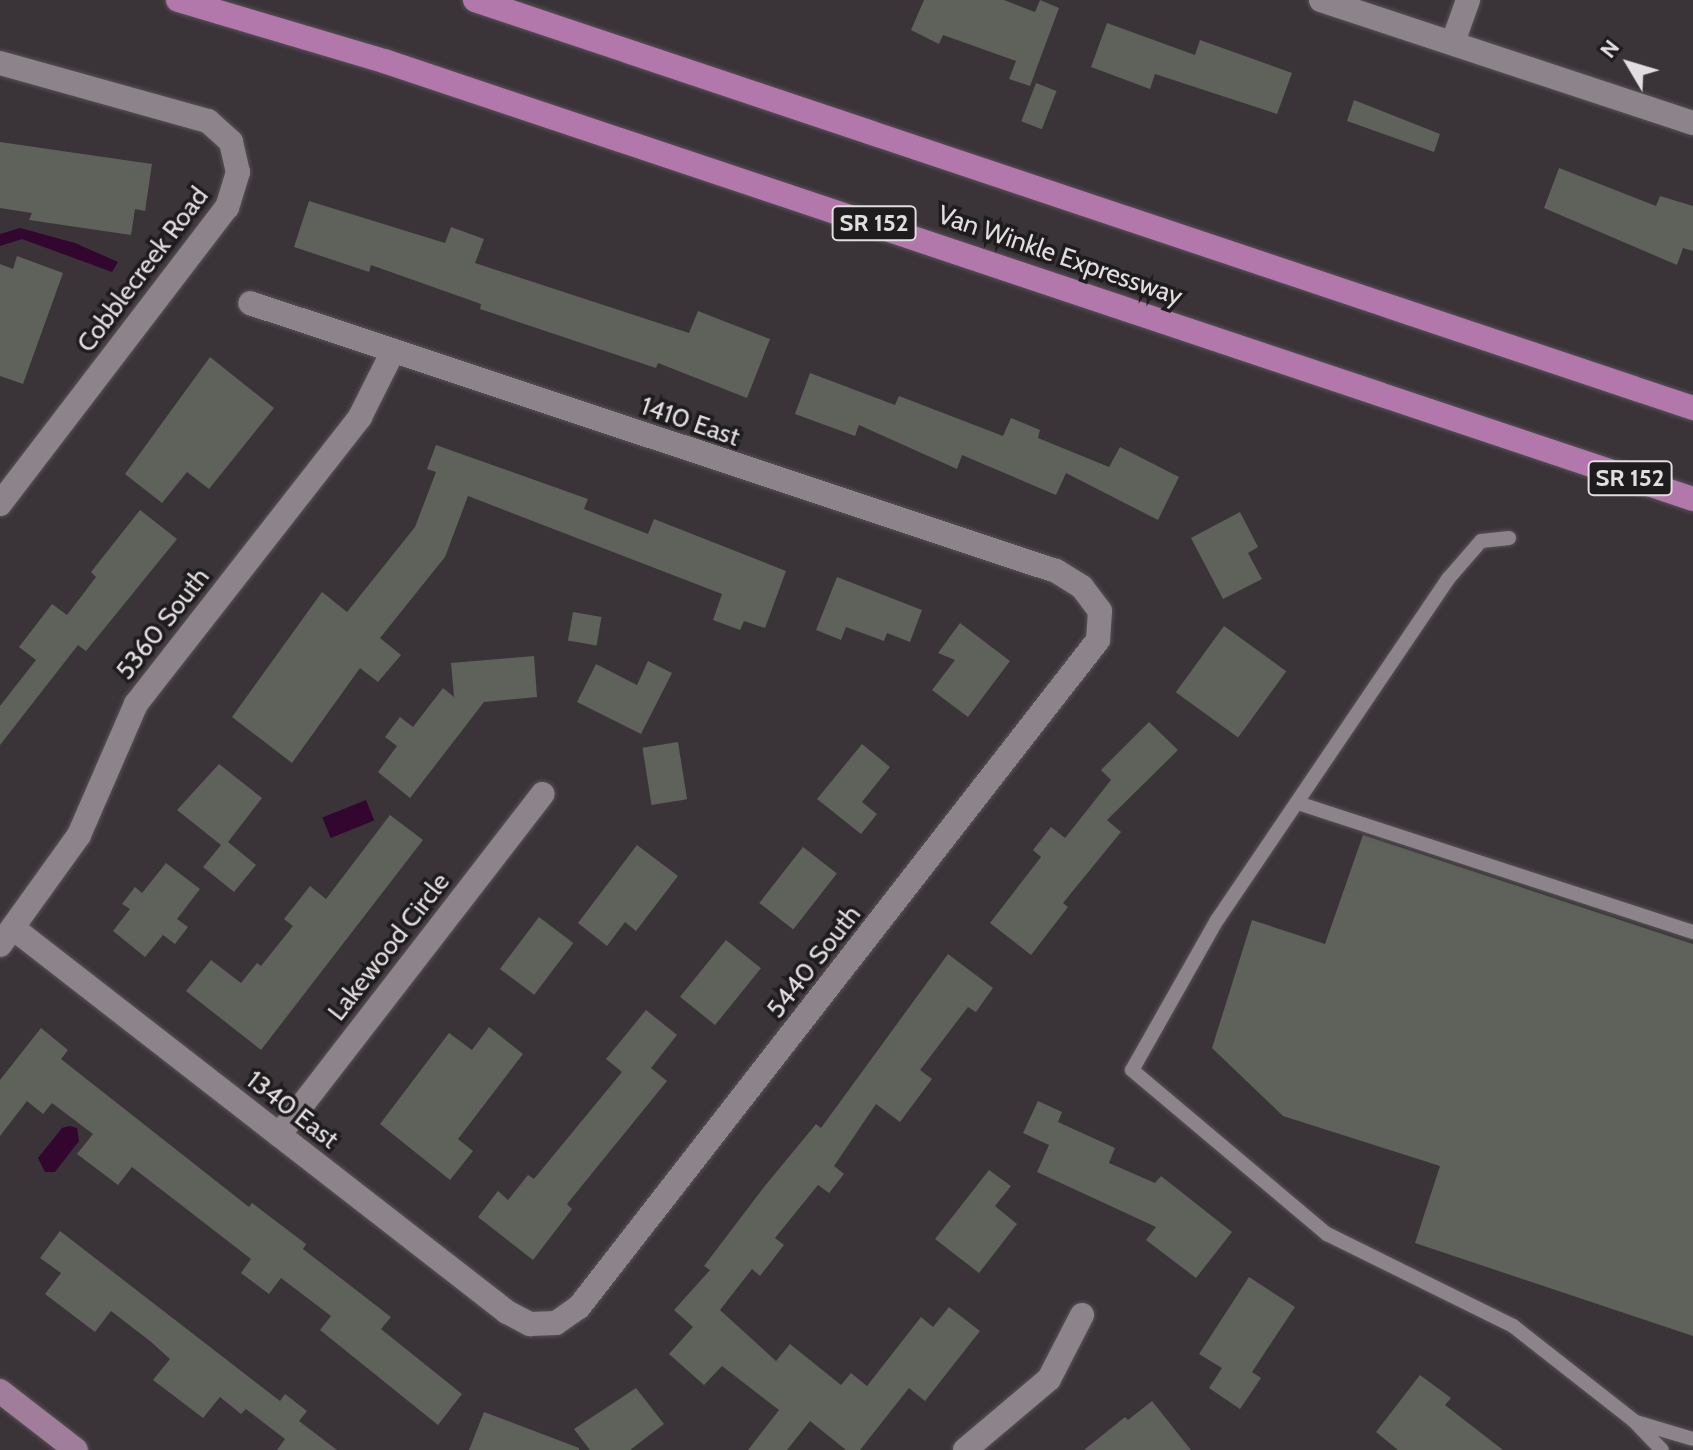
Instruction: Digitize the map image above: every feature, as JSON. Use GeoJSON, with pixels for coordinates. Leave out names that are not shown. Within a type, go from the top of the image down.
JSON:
{"type":"FeatureCollection","features":[{"type":"Feature","properties":{"kind":"main road","name":"Van Winkle Expressway"},"geometry":{"type":"LineString","coordinates":[[178,0],[657,151],[1693,499]]}},
{"type":"Feature","properties":{"kind":"main road"},"geometry":{"type":"LineString","coordinates":[[475,0],[1693,408]]}},
{"type":"Feature","properties":{"kind":"main road"},"geometry":{"type":"LineString","coordinates":[[0,1391],[76,1450]]}},
{"type":"Feature","properties":{"kind":"street"},"geometry":{"type":"LineString","coordinates":[[1321,0],[1693,123]]}},
{"type":"Feature","properties":{"kind":"street"},"geometry":{"type":"LineString","coordinates":[[1453,42],[1468,0]]}},
{"type":"Feature","properties":{"kind":"street","name":"Cobblecreek Road"},"geometry":{"type":"LineString","coordinates":[[0,63],[208,121],[231,142],[238,172],[227,207],[0,504]]}},
{"type":"Feature","properties":{"kind":"street","name":"1410 East"},"geometry":{"type":"LineString","coordinates":[[250,303],[1056,571],[1082,587],[1100,611]]}},
{"type":"Feature","properties":{"kind":"street","name":"5360 South"},"geometry":{"type":"LineString","coordinates":[[6,936],[79,835],[136,704],[360,417],[393,351]]}},
{"type":"Feature","properties":{"kind":"street","name":"5440 South"},"geometry":{"type":"LineString","coordinates":[[543,1326],[569,1317],[579,1307],[1073,678],[1098,640],[1100,611]]}},
{"type":"Feature","properties":{"kind":"street","name":"Lakewood Circle"},"geometry":{"type":"LineString","coordinates":[[279,1135],[543,794]]}},
{"type":"Feature","properties":{"kind":"street","name":"1340 East"},"geometry":{"type":"LineString","coordinates":[[6,936],[279,1135],[507,1312],[543,1326]]}},
{"type":"Feature","properties":{"kind":"street"},"geometry":{"type":"LineString","coordinates":[[965,1450],[1049,1379],[1082,1315]]}},
{"type":"Feature","properties":{"kind":"lane"},"geometry":{"type":"LineString","coordinates":[[1509,538],[1481,541],[1448,579],[1217,920],[1132,1070],[1327,1234],[1513,1326],[1634,1421],[1662,1450]]}},
{"type":"Feature","properties":{"kind":"lane"},"geometry":{"type":"LineString","coordinates":[[1298,803],[1693,932]]}},
{"type":"Feature","properties":{"kind":"lane"},"geometry":{"type":"LineString","coordinates":[[1634,1421],[1693,1439]]}},
{"type":"Feature","properties":{"kind":"shaded area"},"geometry":{"type":"Polygon","coordinates":[[[20,228],[75,243],[118,262],[112,272],[22,239],[0,246],[0,234],[20,228]]]}},
{"type":"Feature","properties":{"kind":"shaded area"},"geometry":{"type":"Polygon","coordinates":[[[366,800],[374,820],[331,838],[322,818],[366,800]]]}},
{"type":"Feature","properties":{"kind":"shaded area"},"geometry":{"type":"Polygon","coordinates":[[[62,1128],[77,1128],[79,1141],[55,1172],[45,1172],[38,1158],[62,1128]]]}},
{"type":"Feature","properties":{"kind":"building"},"geometry":{"type":"Polygon","coordinates":[[[924,0],[1004,0],[1035,12],[1040,0],[1059,8],[1030,86],[1009,79],[1016,61],[943,35],[939,44],[911,30],[924,0]]]}},
{"type":"Feature","properties":{"kind":"building"},"geometry":{"type":"Polygon","coordinates":[[[1107,23],[1195,55],[1200,40],[1292,73],[1277,114],[1155,74],[1150,89],[1091,67],[1107,23]]]}},
{"type":"Feature","properties":{"kind":"building"},"geometry":{"type":"Polygon","coordinates":[[[1036,83],[1057,91],[1042,129],[1021,121],[1036,83]]]}},
{"type":"Feature","properties":{"kind":"building"},"geometry":{"type":"Polygon","coordinates":[[[1354,100],[1440,134],[1434,152],[1347,121],[1354,100]]]}},
{"type":"Feature","properties":{"kind":"building"},"geometry":{"type":"Polygon","coordinates":[[[0,142],[152,164],[145,211],[135,209],[131,235],[29,220],[32,213],[0,208],[0,142]]]}},
{"type":"Feature","properties":{"kind":"building"},"geometry":{"type":"Polygon","coordinates":[[[1559,168],[1656,206],[1660,196],[1693,206],[1693,251],[1683,248],[1677,265],[1544,208],[1559,168]]]}},
{"type":"Feature","properties":{"kind":"building"},"geometry":{"type":"Polygon","coordinates":[[[309,201],[445,243],[451,227],[484,239],[475,263],[689,333],[698,311],[770,339],[747,398],[658,363],[656,368],[480,309],[481,304],[371,265],[369,272],[294,247],[309,201]]]}},
{"type":"Feature","properties":{"kind":"building"},"geometry":{"type":"Polygon","coordinates":[[[17,256],[63,273],[23,384],[0,376],[0,264],[13,269],[17,256]]]}},
{"type":"Feature","properties":{"kind":"building"},"geometry":{"type":"Polygon","coordinates":[[[210,357],[274,408],[209,489],[187,472],[162,503],[125,474],[210,357]]]}},
{"type":"Feature","properties":{"kind":"building"},"geometry":{"type":"Polygon","coordinates":[[[810,373],[895,405],[899,396],[1003,436],[1011,418],[1040,430],[1038,438],[1109,467],[1120,447],[1179,477],[1158,520],[1066,473],[1056,495],[962,455],[957,469],[859,425],[855,436],[795,414],[810,373]]]}},
{"type":"Feature","properties":{"kind":"building"},"geometry":{"type":"Polygon","coordinates":[[[436,445],[588,499],[584,509],[648,534],[654,519],[786,571],[765,628],[744,621],[740,630],[713,620],[722,594],[468,496],[445,557],[380,638],[401,655],[378,682],[360,668],[292,763],[232,717],[322,592],[347,612],[415,527],[436,472],[427,469],[436,445]]]}},
{"type":"Feature","properties":{"kind":"building"},"geometry":{"type":"Polygon","coordinates":[[[140,510],[177,539],[86,651],[78,645],[0,745],[0,706],[36,660],[19,647],[52,604],[67,615],[96,577],[91,572],[140,510]]]}},
{"type":"Feature","properties":{"kind":"building"},"geometry":{"type":"Polygon","coordinates":[[[1240,512],[1258,547],[1248,553],[1262,579],[1223,599],[1191,538],[1240,512]]]}},
{"type":"Feature","properties":{"kind":"building"},"geometry":{"type":"Polygon","coordinates":[[[837,577],[922,610],[910,642],[887,633],[884,641],[846,627],[841,640],[816,630],[837,577]]]}},
{"type":"Feature","properties":{"kind":"building"},"geometry":{"type":"Polygon","coordinates":[[[573,612],[602,617],[597,646],[568,641],[573,612]]]}},
{"type":"Feature","properties":{"kind":"building"},"geometry":{"type":"Polygon","coordinates":[[[960,623],[1010,661],[968,717],[932,690],[955,660],[938,653],[960,623]]]}},
{"type":"Feature","properties":{"kind":"building"},"geometry":{"type":"Polygon","coordinates":[[[1224,626],[1286,671],[1238,738],[1176,692],[1224,626]]]}},
{"type":"Feature","properties":{"kind":"building"},"geometry":{"type":"Polygon","coordinates":[[[534,656],[537,697],[484,702],[410,798],[378,772],[397,746],[385,737],[400,717],[413,727],[443,688],[454,697],[451,663],[534,656]]]}},
{"type":"Feature","properties":{"kind":"building"},"geometry":{"type":"Polygon","coordinates":[[[648,661],[672,673],[641,734],[577,702],[596,664],[637,685],[648,661]]]}},
{"type":"Feature","properties":{"kind":"building"},"geometry":{"type":"Polygon","coordinates":[[[1149,722],[1178,750],[1107,820],[1121,832],[1063,903],[1068,907],[1031,955],[990,923],[1041,857],[1033,850],[1051,827],[1065,838],[1111,780],[1101,770],[1149,722]]]}},
{"type":"Feature","properties":{"kind":"building"},"geometry":{"type":"Polygon","coordinates":[[[678,742],[687,799],[652,805],[642,748],[678,742]]]}},
{"type":"Feature","properties":{"kind":"building"},"geometry":{"type":"Polygon","coordinates":[[[862,744],[890,767],[862,802],[877,814],[861,834],[817,799],[862,744]]]}},
{"type":"Feature","properties":{"kind":"building"},"geometry":{"type":"Polygon","coordinates":[[[219,764],[262,798],[228,842],[256,865],[234,892],[203,867],[221,845],[177,810],[219,764]]]}},
{"type":"Feature","properties":{"kind":"building"},"geometry":{"type":"Polygon","coordinates":[[[390,815],[423,840],[261,1050],[186,991],[211,960],[241,983],[257,963],[261,966],[293,926],[284,919],[310,886],[326,899],[390,815]]]}},
{"type":"Feature","properties":{"kind":"building"},"geometry":{"type":"Polygon","coordinates":[[[1363,835],[1693,944],[1693,1336],[1415,1243],[1440,1166],[1283,1116],[1212,1048],[1252,920],[1325,944],[1363,835]]]}},
{"type":"Feature","properties":{"kind":"building"},"geometry":{"type":"Polygon","coordinates":[[[637,845],[678,876],[636,931],[625,922],[607,946],[578,923],[637,845]]]}},
{"type":"Feature","properties":{"kind":"building"},"geometry":{"type":"Polygon","coordinates":[[[803,847],[837,873],[793,929],[759,903],[803,847]]]}},
{"type":"Feature","properties":{"kind":"building"},"geometry":{"type":"Polygon","coordinates":[[[166,863],[200,889],[177,919],[188,927],[175,944],[163,935],[145,957],[113,931],[130,909],[122,904],[135,887],[142,893],[166,863]]]}},
{"type":"Feature","properties":{"kind":"building"},"geometry":{"type":"Polygon","coordinates":[[[539,917],[573,943],[534,995],[500,969],[539,917]]]}},
{"type":"Feature","properties":{"kind":"building"},"geometry":{"type":"Polygon","coordinates":[[[726,940],[761,968],[715,1025],[680,997],[726,940]]]}},
{"type":"Feature","properties":{"kind":"building"},"geometry":{"type":"Polygon","coordinates":[[[948,954],[993,988],[976,1012],[968,1007],[920,1070],[932,1079],[900,1122],[876,1104],[834,1166],[844,1174],[829,1193],[818,1185],[775,1238],[784,1245],[760,1276],[752,1269],[720,1310],[776,1361],[790,1344],[841,1385],[851,1373],[867,1386],[921,1317],[933,1327],[949,1307],[980,1331],[925,1401],[909,1388],[860,1450],[846,1450],[810,1421],[787,1450],[748,1450],[779,1410],[722,1366],[704,1385],[669,1354],[693,1327],[674,1310],[710,1270],[704,1266],[764,1187],[816,1124],[821,1128],[948,954]]]}},
{"type":"Feature","properties":{"kind":"building"},"geometry":{"type":"Polygon","coordinates":[[[646,1010],[677,1035],[651,1068],[667,1081],[567,1204],[572,1209],[533,1260],[478,1217],[498,1191],[508,1200],[528,1175],[534,1179],[622,1072],[606,1059],[646,1010]]]}},
{"type":"Feature","properties":{"kind":"building"},"geometry":{"type":"Polygon","coordinates":[[[489,1027],[523,1054],[458,1139],[473,1151],[450,1180],[380,1124],[449,1033],[472,1050],[489,1027]]]}},
{"type":"Feature","properties":{"kind":"building"},"geometry":{"type":"Polygon","coordinates":[[[41,1028],[68,1050],[61,1059],[249,1207],[252,1203],[306,1244],[303,1249],[391,1317],[381,1329],[462,1394],[438,1425],[320,1330],[331,1316],[281,1278],[269,1294],[241,1273],[251,1259],[132,1167],[118,1185],[77,1154],[93,1134],[52,1103],[43,1114],[27,1101],[0,1136],[0,1080],[41,1028]]]}},
{"type":"Feature","properties":{"kind":"building"},"geometry":{"type":"Polygon","coordinates":[[[1038,1101],[1062,1112],[1058,1122],[1115,1148],[1109,1163],[1155,1183],[1161,1176],[1232,1232],[1196,1278],[1146,1240],[1156,1227],[1037,1172],[1049,1145],[1023,1133],[1038,1101]]]}},
{"type":"Feature","properties":{"kind":"building"},"geometry":{"type":"Polygon","coordinates":[[[989,1170],[1011,1186],[995,1206],[1017,1224],[979,1273],[935,1239],[989,1170]]]}},
{"type":"Feature","properties":{"kind":"building"},"geometry":{"type":"Polygon","coordinates":[[[60,1231],[280,1401],[285,1394],[307,1411],[299,1421],[337,1450],[277,1450],[285,1439],[246,1409],[241,1414],[220,1397],[203,1418],[153,1380],[170,1359],[150,1341],[111,1311],[95,1332],[45,1294],[61,1273],[40,1258],[60,1231]]]}},
{"type":"Feature","properties":{"kind":"building"},"geometry":{"type":"Polygon","coordinates":[[[1249,1277],[1295,1307],[1252,1372],[1261,1378],[1240,1409],[1209,1388],[1222,1368],[1199,1354],[1249,1277]]]}},
{"type":"Feature","properties":{"kind":"building"},"geometry":{"type":"Polygon","coordinates":[[[1420,1375],[1451,1398],[1445,1405],[1503,1450],[1398,1450],[1376,1432],[1420,1375]]]}},
{"type":"Feature","properties":{"kind":"building"},"geometry":{"type":"Polygon","coordinates":[[[636,1388],[664,1424],[630,1450],[590,1450],[574,1429],[636,1388]]]}},
{"type":"Feature","properties":{"kind":"building"},"geometry":{"type":"Polygon","coordinates":[[[1152,1401],[1191,1450],[1084,1450],[1125,1417],[1128,1420],[1152,1401]]]}},
{"type":"Feature","properties":{"kind":"building"},"geometry":{"type":"Polygon","coordinates":[[[484,1412],[579,1448],[579,1450],[469,1450],[484,1412]]]}}]}
